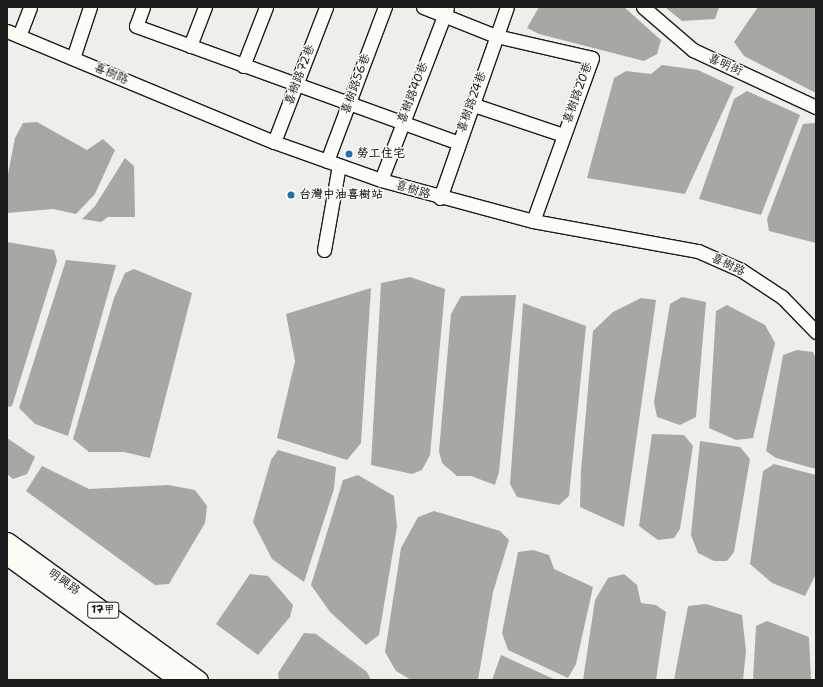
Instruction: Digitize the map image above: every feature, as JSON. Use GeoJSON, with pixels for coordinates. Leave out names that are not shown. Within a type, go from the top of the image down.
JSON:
{"type":"FeatureCollection","features":[{"type":"Feature","properties":{"kind":"main road","name":"明興路"},"geometry":{"type":"LineString","coordinates":[[7,541],[199,680]]}},
{"type":"Feature","properties":{"kind":"main road","name":"明興路"},"geometry":{"type":"LineString","coordinates":[[7,556],[178,680]]}},
{"type":"Feature","properties":{"kind":"street"},"geometry":{"type":"LineString","coordinates":[[13,34],[30,7]]}},
{"type":"Feature","properties":{"kind":"street"},"geometry":{"type":"LineString","coordinates":[[73,58],[90,7]]}},
{"type":"Feature","properties":{"kind":"street"},"geometry":{"type":"LineString","coordinates":[[143,7],[136,26],[296,86],[457,142]]}},
{"type":"Feature","properties":{"kind":"street"},"geometry":{"type":"LineString","coordinates":[[190,46],[204,7]]}},
{"type":"Feature","properties":{"kind":"street"},"geometry":{"type":"LineString","coordinates":[[243,66],[266,7]]}},
{"type":"Feature","properties":{"kind":"street","name":"喜樹路72巷"},"geometry":{"type":"LineString","coordinates":[[274,142],[326,7]]}},
{"type":"Feature","properties":{"kind":"street","name":"喜樹路56巷"},"geometry":{"type":"LineString","coordinates":[[324,250],[333,163],[350,104],[385,7]]}},
{"type":"Feature","properties":{"kind":"street"},"geometry":{"type":"LineString","coordinates":[[423,7],[445,11],[496,36]]}},
{"type":"Feature","properties":{"kind":"street","name":"喜樹路24巷"},"geometry":{"type":"LineString","coordinates":[[440,198],[457,142],[507,7]]}},
{"type":"Feature","properties":{"kind":"street","name":"喜明街"},"geometry":{"type":"LineString","coordinates":[[643,7],[693,50],[816,107]]}},
{"type":"Feature","properties":{"kind":"street","name":"喜樹路40巷"},"geometry":{"type":"LineString","coordinates":[[381,180],[445,11]]}},
{"type":"Feature","properties":{"kind":"street","name":"喜樹路"},"geometry":{"type":"LineString","coordinates":[[13,34],[274,142],[381,180],[440,198],[533,221],[705,254],[740,270],[782,297],[816,332]]}},
{"type":"Feature","properties":{"kind":"street","name":"喜樹路20巷"},"geometry":{"type":"LineString","coordinates":[[496,36],[592,58],[533,221]]}},
{"type":"Feature","properties":{"kind":"street"},"geometry":{"type":"LineString","coordinates":[[471,104],[563,135]]}},
{"type":"Feature","properties":{"kind":"shaded area"},"geometry":{"type":"Polygon","coordinates":[[[539,7],[624,7],[661,40],[657,54],[644,61],[539,34],[527,28],[539,7]]]}},
{"type":"Feature","properties":{"kind":"shaded area"},"geometry":{"type":"Polygon","coordinates":[[[665,7],[719,7],[715,19],[682,21],[665,7]]]}},
{"type":"Feature","properties":{"kind":"shaded area"},"geometry":{"type":"Polygon","coordinates":[[[758,7],[816,7],[816,93],[744,56],[734,42],[758,7]]]}},
{"type":"Feature","properties":{"kind":"shaded area"},"geometry":{"type":"Polygon","coordinates":[[[662,65],[698,70],[734,87],[685,194],[587,178],[614,78],[626,71],[651,74],[662,65]]]}},
{"type":"Feature","properties":{"kind":"shaded area"},"geometry":{"type":"Polygon","coordinates":[[[747,91],[800,115],[761,215],[699,199],[734,99],[747,91]]]}},
{"type":"Feature","properties":{"kind":"shaded area"},"geometry":{"type":"Polygon","coordinates":[[[37,122],[87,150],[103,139],[115,150],[95,194],[76,214],[53,209],[7,213],[7,179],[15,138],[23,123],[37,122]]]}},
{"type":"Feature","properties":{"kind":"shaded area"},"geometry":{"type":"Polygon","coordinates":[[[816,123],[816,243],[769,231],[767,219],[803,124],[816,123]]]}},
{"type":"Feature","properties":{"kind":"shaded area"},"geometry":{"type":"Polygon","coordinates":[[[125,158],[134,166],[135,217],[108,217],[101,222],[82,219],[95,206],[125,158]]]}},
{"type":"Feature","properties":{"kind":"shaded area"},"geometry":{"type":"Polygon","coordinates":[[[7,242],[54,250],[57,261],[12,406],[7,407],[7,242]]]}},
{"type":"Feature","properties":{"kind":"shaded area"},"geometry":{"type":"Polygon","coordinates":[[[66,260],[116,265],[68,436],[35,424],[19,408],[66,260]]]}},
{"type":"Feature","properties":{"kind":"shaded area"},"geometry":{"type":"Polygon","coordinates":[[[134,269],[192,293],[150,458],[124,452],[89,452],[73,439],[114,298],[125,273],[134,269]]]}},
{"type":"Feature","properties":{"kind":"shaded area"},"geometry":{"type":"Polygon","coordinates":[[[410,277],[445,289],[430,455],[422,470],[412,474],[371,465],[381,283],[410,277]]]}},
{"type":"Feature","properties":{"kind":"shaded area"},"geometry":{"type":"Polygon","coordinates":[[[371,288],[361,443],[347,460],[277,438],[295,361],[286,314],[371,288]]]}},
{"type":"Feature","properties":{"kind":"shaded area"},"geometry":{"type":"Polygon","coordinates":[[[516,295],[499,472],[495,485],[471,476],[457,476],[442,463],[439,451],[451,314],[461,296],[516,295]]]}},
{"type":"Feature","properties":{"kind":"shaded area"},"geometry":{"type":"Polygon","coordinates":[[[682,297],[706,302],[696,417],[680,425],[657,417],[654,402],[670,304],[682,297]]]}},
{"type":"Feature","properties":{"kind":"shaded area"},"geometry":{"type":"Polygon","coordinates":[[[641,298],[656,300],[624,527],[580,507],[581,470],[593,331],[613,312],[641,298]]]}},
{"type":"Feature","properties":{"kind":"shaded area"},"geometry":{"type":"Polygon","coordinates":[[[523,303],[586,326],[569,496],[559,505],[517,497],[510,484],[523,303]]]}},
{"type":"Feature","properties":{"kind":"shaded area"},"geometry":{"type":"Polygon","coordinates":[[[727,305],[765,325],[775,343],[753,438],[736,440],[709,428],[716,311],[727,305]]]}},
{"type":"Feature","properties":{"kind":"shaded area"},"geometry":{"type":"Polygon","coordinates":[[[797,350],[813,352],[816,360],[816,469],[776,458],[766,451],[783,355],[797,350]]]}},
{"type":"Feature","properties":{"kind":"shaded area"},"geometry":{"type":"Polygon","coordinates":[[[652,434],[684,435],[693,446],[680,529],[674,538],[658,540],[639,526],[652,434]]]}},
{"type":"Feature","properties":{"kind":"shaded area"},"geometry":{"type":"Polygon","coordinates":[[[7,438],[35,457],[27,474],[13,479],[7,474],[7,438]]]}},
{"type":"Feature","properties":{"kind":"shaded area"},"geometry":{"type":"Polygon","coordinates":[[[700,441],[740,447],[750,459],[734,552],[727,561],[714,561],[698,553],[691,535],[700,441]]]}},
{"type":"Feature","properties":{"kind":"shaded area"},"geometry":{"type":"Polygon","coordinates":[[[278,450],[336,467],[334,489],[304,582],[272,559],[253,522],[271,460],[278,450]]]}},
{"type":"Feature","properties":{"kind":"shaded area"},"geometry":{"type":"Polygon","coordinates":[[[774,464],[816,475],[816,574],[805,596],[772,583],[750,564],[763,471],[774,464]]]}},
{"type":"Feature","properties":{"kind":"shaded area"},"geometry":{"type":"Polygon","coordinates":[[[42,466],[89,489],[168,485],[195,490],[207,506],[205,523],[169,584],[155,585],[26,491],[42,466]]]}},
{"type":"Feature","properties":{"kind":"shaded area"},"geometry":{"type":"Polygon","coordinates":[[[358,475],[394,496],[397,527],[379,635],[366,645],[330,612],[311,585],[343,480],[358,475]]]}},
{"type":"Feature","properties":{"kind":"shaded area"},"geometry":{"type":"Polygon","coordinates":[[[434,511],[500,531],[509,540],[493,592],[478,680],[411,680],[396,671],[385,652],[401,548],[418,517],[434,511]]]}},
{"type":"Feature","properties":{"kind":"shaded area"},"geometry":{"type":"Polygon","coordinates":[[[533,550],[549,555],[554,569],[593,587],[576,664],[568,678],[508,650],[502,633],[518,552],[533,550]]]}},
{"type":"Feature","properties":{"kind":"shaded area"},"geometry":{"type":"Polygon","coordinates":[[[250,574],[268,576],[293,605],[290,617],[258,655],[216,624],[250,574]]]}},
{"type":"Feature","properties":{"kind":"shaded area"},"geometry":{"type":"Polygon","coordinates":[[[624,574],[637,585],[641,603],[656,605],[666,612],[656,680],[583,680],[595,600],[608,578],[624,574]]]}},
{"type":"Feature","properties":{"kind":"shaded area"},"geometry":{"type":"Polygon","coordinates":[[[706,604],[742,615],[746,651],[743,680],[674,680],[688,606],[706,604]]]}},
{"type":"Feature","properties":{"kind":"shaded area"},"geometry":{"type":"Polygon","coordinates":[[[767,621],[809,637],[811,680],[753,680],[756,626],[767,621]]]}},
{"type":"Feature","properties":{"kind":"shaded area"},"geometry":{"type":"Polygon","coordinates":[[[304,633],[316,634],[367,672],[371,680],[279,680],[278,673],[304,633]]]}},
{"type":"Feature","properties":{"kind":"shaded area"},"geometry":{"type":"Polygon","coordinates":[[[501,655],[556,680],[492,680],[501,655]]]}},
{"type":"Feature","properties":{"kind":"place","name":"勞工住宅"},"geometry":{"type":"Point","coordinates":[349,154]}},
{"type":"Feature","properties":{"kind":"place","name":"台灣中油喜樹站"},"geometry":{"type":"Point","coordinates":[291,195]}}]}
